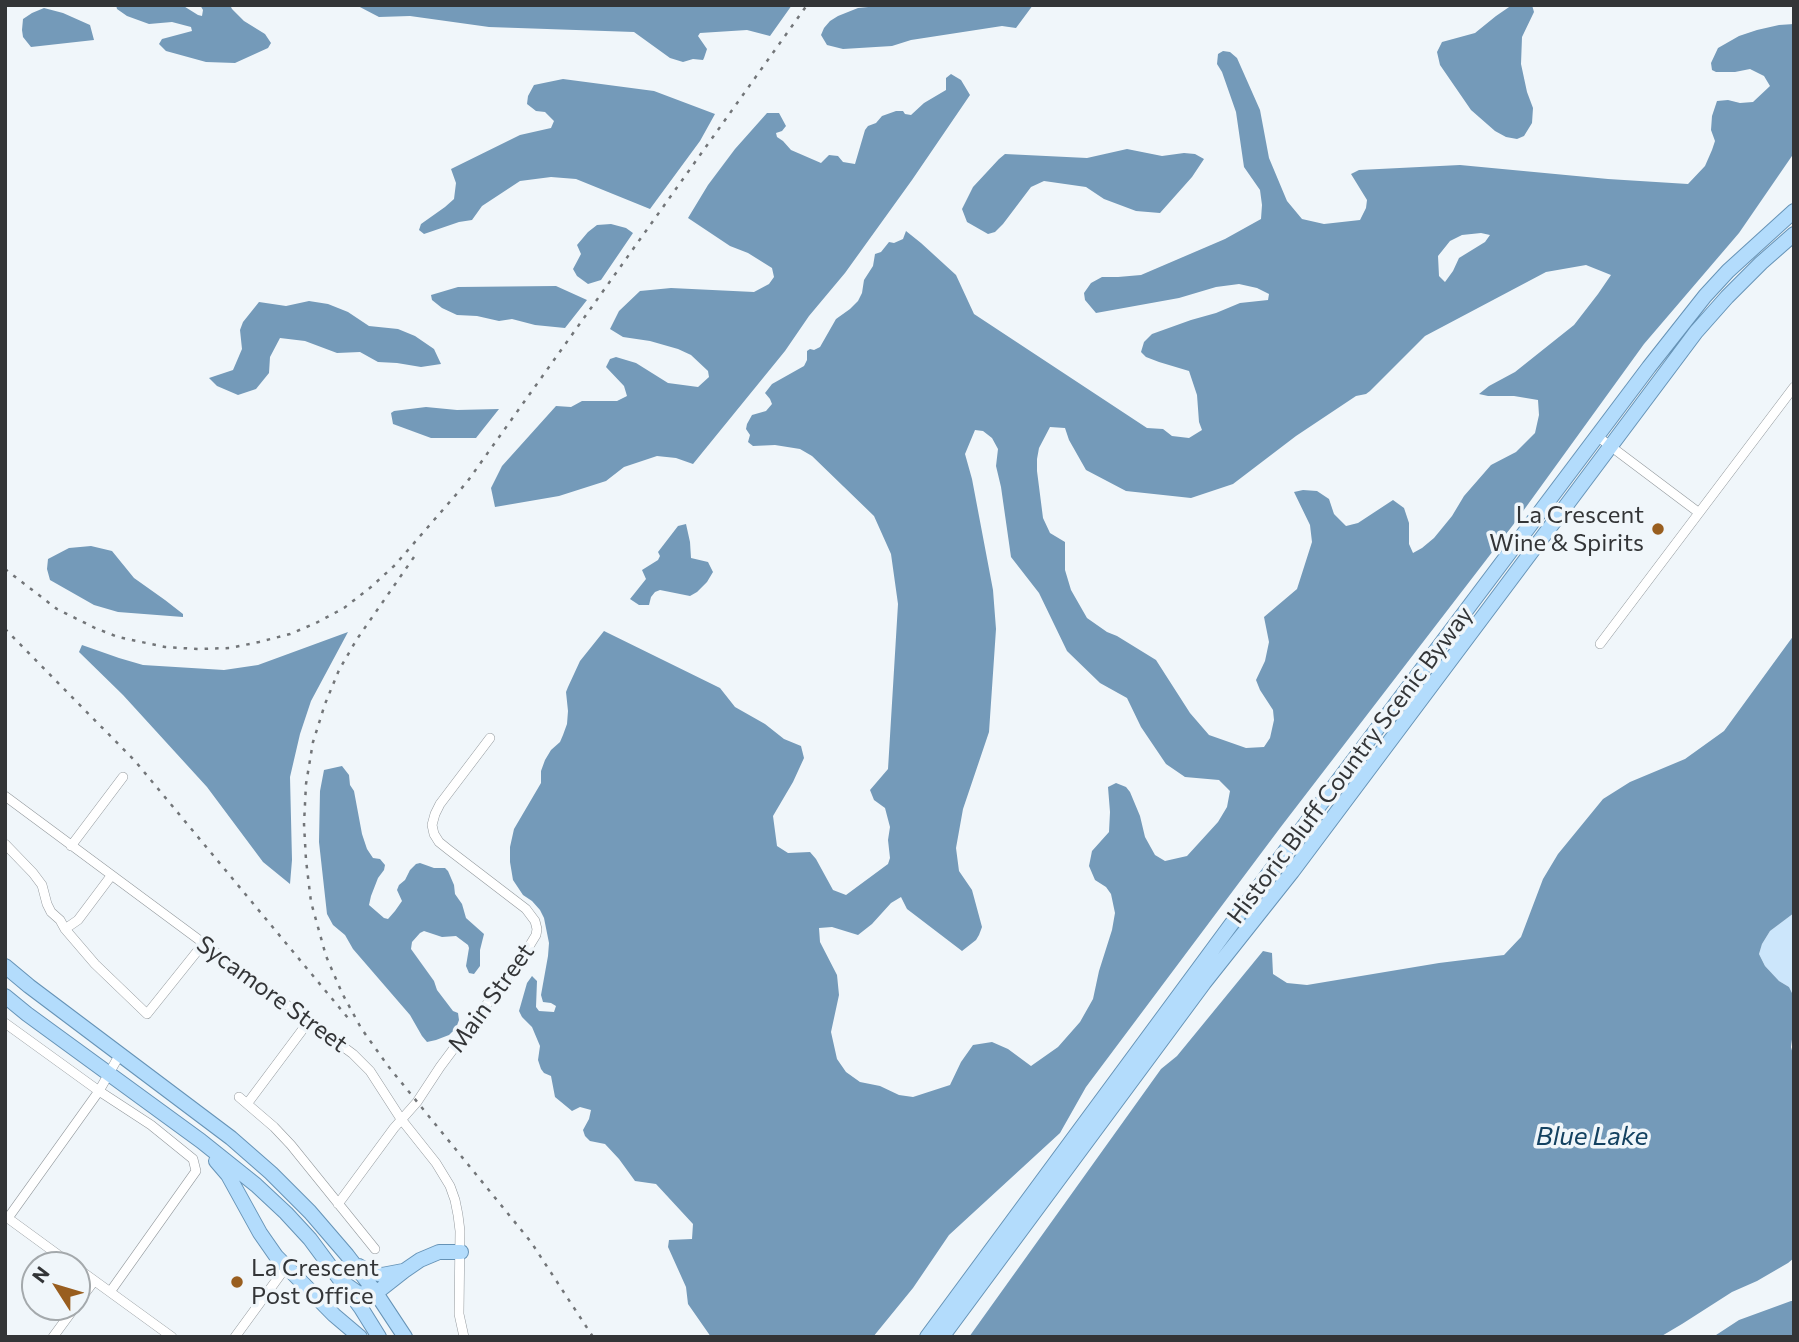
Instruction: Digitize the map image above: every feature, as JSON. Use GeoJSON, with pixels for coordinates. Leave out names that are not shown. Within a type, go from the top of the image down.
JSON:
{"type":"FeatureCollection","features":[{"type":"Feature","properties":{"kind":"main road","name":"Historic Bluff Country Scenic Byway"},"geometry":{"type":"LineString","coordinates":[[927,1337],[1286,850],[1649,367],[1704,296],[1737,261],[1794,211]]}},
{"type":"Feature","properties":{"kind":"main road","name":"Historic Bluff Country Scenic Byway"},"geometry":{"type":"LineString","coordinates":[[942,1337],[1204,983],[1299,862],[1696,332],[1752,272],[1794,234]]}},
{"type":"Feature","properties":{"kind":"main road"},"geometry":{"type":"LineString","coordinates":[[5,966],[253,1157],[310,1212],[354,1264],[405,1337]]}},
{"type":"Feature","properties":{"kind":"main road"},"geometry":{"type":"LineString","coordinates":[[5,996],[256,1185],[310,1239],[379,1337]]}},
{"type":"Feature","properties":{"kind":"main road"},"geometry":{"type":"LineString","coordinates":[[175,1122],[212,1156],[228,1175],[267,1244],[286,1267],[360,1337]]}},
{"type":"Feature","properties":{"kind":"main road"},"geometry":{"type":"LineString","coordinates":[[340,1279],[358,1293],[376,1293],[420,1261],[439,1252],[461,1252]]}},
{"type":"Feature","properties":{"kind":"main road"},"geometry":{"type":"LineString","coordinates":[[354,1264],[382,1275],[404,1271]]}},
{"type":"Feature","properties":{"kind":"street"},"geometry":{"type":"LineString","coordinates":[[1600,644],[1794,387]]}},
{"type":"Feature","properties":{"kind":"street"},"geometry":{"type":"LineString","coordinates":[[1597,436],[1698,512]]}},
{"type":"Feature","properties":{"kind":"street","name":"Main Street"},"geometry":{"type":"LineString","coordinates":[[338,1204],[401,1119],[417,1102],[526,953],[536,935],[535,921],[526,909],[439,842],[434,834],[432,825],[440,804],[490,738]]}},
{"type":"Feature","properties":{"kind":"street"},"geometry":{"type":"LineString","coordinates":[[71,846],[122,777]]}},
{"type":"Feature","properties":{"kind":"street","name":"Sycamore Street"},"geometry":{"type":"LineString","coordinates":[[5,796],[309,1021],[370,1071],[450,1186],[458,1215],[461,1252],[459,1314],[464,1337]]}},
{"type":"Feature","properties":{"kind":"street"},"geometry":{"type":"LineString","coordinates":[[5,844],[42,885],[51,912],[65,929],[95,964],[148,1014],[203,944]]}},
{"type":"Feature","properties":{"kind":"street"},"geometry":{"type":"LineString","coordinates":[[65,929],[78,920],[111,876]]}},
{"type":"Feature","properties":{"kind":"street"},"geometry":{"type":"LineString","coordinates":[[247,1104],[309,1021]]}},
{"type":"Feature","properties":{"kind":"street"},"geometry":{"type":"LineString","coordinates":[[5,1023],[151,1125],[193,1159],[196,1171],[110,1292]]}},
{"type":"Feature","properties":{"kind":"street"},"geometry":{"type":"LineString","coordinates":[[53,1251],[7,1217],[99,1091],[120,1054]]}},
{"type":"Feature","properties":{"kind":"street"},"geometry":{"type":"LineString","coordinates":[[239,1097],[282,1136],[313,1170],[375,1249]]}},
{"type":"Feature","properties":{"kind":"street"},"geometry":{"type":"LineString","coordinates":[[235,1337],[286,1267]]}},
{"type":"Feature","properties":{"kind":"street"},"geometry":{"type":"LineString","coordinates":[[91,1279],[172,1337]]}},
{"type":"Feature","properties":{"kind":"street"},"geometry":{"type":"LineString","coordinates":[[91,1285],[94,1281]]}},
{"type":"Feature","properties":{"kind":"street"},"geometry":{"type":"LineString","coordinates":[[53,1337],[65,1321]]}},
{"type":"Feature","properties":{"kind":"shaded area"},"geometry":{"type":"Polygon","coordinates":[[[1794,913],[1794,997],[1789,987],[1765,966],[1759,954],[1770,931],[1794,913]]]}},
{"type":"Feature","properties":{"kind":"water"},"geometry":{"type":"Polygon","coordinates":[[[116,5],[182,5],[202,16],[200,5],[230,5],[244,21],[265,34],[271,43],[268,48],[235,63],[206,62],[166,51],[159,44],[162,39],[192,31],[191,27],[172,22],[149,24],[127,16],[117,9],[116,5]]]}},
{"type":"Feature","properties":{"kind":"water"},"geometry":{"type":"Polygon","coordinates":[[[356,5],[792,5],[770,36],[747,30],[700,33],[698,36],[707,49],[703,60],[683,62],[670,58],[634,32],[489,27],[410,16],[379,17],[356,5]]]}},
{"type":"Feature","properties":{"kind":"water"},"geometry":{"type":"Polygon","coordinates":[[[889,5],[1033,5],[1016,28],[1002,26],[911,40],[892,46],[843,49],[827,45],[821,35],[830,21],[838,16],[858,8],[889,5]]]}},
{"type":"Feature","properties":{"kind":"water"},"geometry":{"type":"Polygon","coordinates":[[[1512,5],[1532,5],[1534,12],[1522,37],[1521,64],[1533,108],[1532,123],[1524,136],[1517,139],[1495,131],[1471,110],[1440,65],[1437,52],[1442,42],[1475,33],[1512,5]]]}},
{"type":"Feature","properties":{"kind":"water"},"geometry":{"type":"Polygon","coordinates":[[[44,8],[90,25],[94,40],[31,47],[23,37],[23,19],[44,8]]]}},
{"type":"Feature","properties":{"kind":"water"},"geometry":{"type":"Polygon","coordinates":[[[1794,24],[1794,153],[1739,233],[1644,344],[1513,525],[1280,828],[1086,1087],[1060,1133],[949,1235],[913,1288],[873,1337],[711,1337],[688,1304],[686,1287],[668,1247],[669,1240],[692,1239],[693,1224],[656,1184],[635,1181],[605,1144],[590,1141],[585,1136],[583,1130],[591,1110],[580,1107],[572,1111],[555,1097],[551,1076],[541,1069],[538,1060],[540,1046],[532,1027],[519,1011],[527,983],[532,976],[537,981],[536,1007],[539,1011],[554,1012],[556,1006],[543,1002],[541,995],[549,943],[540,910],[523,895],[513,880],[510,847],[514,829],[541,783],[545,760],[560,742],[567,724],[568,687],[580,661],[604,631],[720,688],[735,707],[765,724],[784,739],[801,746],[804,758],[773,816],[777,846],[788,853],[810,852],[833,890],[846,895],[888,864],[890,827],[885,808],[874,800],[870,790],[888,769],[898,604],[891,554],[874,516],[812,456],[800,449],[775,445],[753,446],[748,442],[750,435],[746,429],[752,415],[766,411],[772,404],[765,393],[772,384],[804,366],[807,351],[820,347],[836,319],[858,301],[864,280],[873,266],[875,254],[881,252],[889,242],[903,239],[906,231],[956,275],[974,314],[1147,428],[1163,429],[1172,436],[1189,438],[1202,430],[1197,395],[1189,371],[1146,357],[1141,352],[1144,342],[1152,334],[1240,303],[1268,300],[1269,294],[1239,284],[1096,313],[1085,300],[1084,293],[1091,283],[1102,277],[1141,275],[1225,239],[1261,219],[1260,190],[1244,167],[1236,112],[1217,64],[1218,54],[1223,51],[1230,52],[1237,58],[1260,110],[1269,158],[1287,201],[1302,219],[1324,224],[1360,220],[1367,200],[1351,174],[1359,170],[1460,165],[1688,184],[1705,166],[1712,150],[1715,141],[1711,130],[1712,116],[1717,101],[1753,102],[1770,86],[1764,76],[1750,69],[1735,72],[1712,70],[1711,63],[1718,48],[1739,36],[1779,25],[1794,24]],[[1462,235],[1450,241],[1438,256],[1439,276],[1445,282],[1459,258],[1485,242],[1490,235],[1462,235]],[[1586,265],[1546,272],[1425,336],[1366,394],[1356,396],[1296,436],[1233,484],[1191,498],[1126,491],[1086,470],[1065,428],[1050,427],[1039,448],[1037,459],[1043,518],[1050,533],[1065,542],[1065,570],[1071,590],[1087,618],[1156,660],[1190,713],[1209,735],[1246,748],[1264,747],[1270,738],[1274,720],[1273,710],[1256,680],[1265,661],[1269,642],[1264,617],[1297,589],[1312,542],[1310,525],[1294,492],[1317,491],[1329,499],[1334,514],[1346,526],[1358,523],[1393,500],[1404,508],[1409,523],[1409,544],[1413,553],[1434,538],[1464,496],[1491,465],[1516,452],[1535,433],[1539,415],[1538,400],[1479,394],[1515,372],[1574,325],[1611,275],[1586,265]],[[975,430],[965,454],[993,590],[996,629],[989,732],[963,809],[956,848],[959,871],[972,890],[982,927],[976,940],[962,951],[907,909],[901,897],[891,903],[858,935],[832,927],[819,928],[820,942],[837,975],[839,995],[831,1032],[837,1059],[846,1072],[860,1082],[913,1097],[950,1085],[973,1045],[992,1042],[1008,1049],[1031,1066],[1058,1047],[1080,1022],[1093,999],[1115,913],[1111,894],[1095,880],[1089,866],[1092,851],[1109,832],[1108,787],[1116,783],[1130,792],[1145,837],[1155,855],[1165,861],[1187,856],[1218,822],[1227,807],[1230,791],[1219,780],[1185,777],[1166,764],[1141,727],[1127,698],[1100,683],[1067,651],[1039,593],[1011,557],[996,466],[998,449],[992,438],[983,431],[975,430]]]}},
{"type":"Feature","properties":{"kind":"water"},"geometry":{"type":"Polygon","coordinates":[[[951,74],[961,80],[970,95],[845,273],[693,464],[676,458],[657,456],[624,467],[606,481],[559,496],[495,507],[491,488],[502,466],[556,406],[571,407],[582,401],[617,401],[627,396],[624,386],[606,367],[610,359],[616,357],[636,363],[668,383],[698,387],[709,377],[708,371],[691,355],[650,341],[623,337],[610,329],[619,311],[640,291],[671,288],[754,292],[769,284],[774,277],[772,268],[748,253],[730,246],[688,218],[735,149],[767,113],[779,113],[786,126],[776,133],[777,137],[791,150],[821,163],[829,155],[855,164],[868,126],[876,123],[882,116],[896,111],[911,115],[924,103],[946,90],[946,78],[951,74]]]}},
{"type":"Feature","properties":{"kind":"water"},"geometry":{"type":"Polygon","coordinates":[[[563,79],[654,91],[715,114],[700,141],[650,209],[576,179],[551,177],[520,181],[482,206],[472,220],[424,234],[419,230],[421,224],[454,199],[456,183],[451,169],[520,135],[551,128],[554,121],[545,112],[536,111],[527,104],[528,96],[534,85],[563,79]]]}},
{"type":"Feature","properties":{"kind":"water"},"geometry":{"type":"Polygon","coordinates":[[[1127,149],[1162,156],[1195,154],[1204,159],[1160,213],[1136,211],[1104,199],[1086,187],[1044,181],[1031,187],[995,232],[988,234],[967,222],[962,209],[973,187],[1005,154],[1087,158],[1127,149]]]}},
{"type":"Feature","properties":{"kind":"water"},"geometry":{"type":"Polygon","coordinates":[[[611,224],[633,233],[601,280],[588,284],[577,276],[573,269],[581,254],[577,245],[597,225],[611,224]]]}},
{"type":"Feature","properties":{"kind":"water"},"geometry":{"type":"Polygon","coordinates":[[[556,286],[587,300],[565,328],[512,319],[499,321],[457,315],[442,308],[432,300],[431,295],[458,287],[556,286]]]}},
{"type":"Feature","properties":{"kind":"water"},"geometry":{"type":"Polygon","coordinates":[[[309,301],[328,304],[348,312],[369,326],[398,329],[415,336],[434,349],[441,364],[421,367],[378,362],[360,352],[337,353],[305,341],[280,338],[270,357],[269,373],[256,389],[238,395],[217,386],[209,378],[233,370],[242,349],[240,330],[243,322],[259,302],[286,306],[309,301]]]}},
{"type":"Feature","properties":{"kind":"water"},"geometry":{"type":"Polygon","coordinates":[[[426,407],[457,410],[499,409],[476,438],[431,438],[393,424],[391,413],[394,411],[426,407]]]}},
{"type":"Feature","properties":{"kind":"water"},"geometry":{"type":"Polygon","coordinates":[[[686,524],[691,558],[708,562],[713,572],[707,582],[690,596],[660,590],[651,597],[649,605],[639,605],[630,599],[646,579],[642,570],[658,560],[658,552],[678,526],[686,524]]]}},
{"type":"Feature","properties":{"kind":"water"},"geometry":{"type":"Polygon","coordinates":[[[91,546],[112,551],[134,578],[183,614],[183,617],[118,612],[94,605],[50,580],[48,559],[69,548],[91,546]]]}},
{"type":"Feature","properties":{"kind":"water"},"geometry":{"type":"Polygon","coordinates":[[[348,632],[311,701],[290,777],[290,884],[263,862],[207,787],[123,695],[79,652],[82,645],[143,665],[224,670],[258,665],[348,632]]]}},
{"type":"Feature","properties":{"kind":"water","name":"Blue Lake"},"geometry":{"type":"Polygon","coordinates":[[[1794,635],[1794,913],[1770,931],[1759,954],[1765,966],[1789,987],[1794,997],[1791,1047],[1794,1058],[1794,1258],[1757,1281],[1732,1292],[1660,1337],[969,1337],[1161,1069],[1177,1056],[1263,951],[1272,953],[1273,974],[1287,983],[1307,985],[1504,955],[1521,937],[1543,879],[1558,854],[1603,799],[1630,782],[1685,759],[1724,731],[1794,635]]]}},
{"type":"Feature","properties":{"kind":"water"},"geometry":{"type":"Polygon","coordinates":[[[342,766],[349,775],[354,791],[367,849],[373,858],[380,859],[385,865],[369,905],[388,919],[402,901],[397,890],[399,885],[416,864],[445,868],[466,918],[484,934],[480,966],[474,974],[469,973],[466,966],[468,945],[456,936],[442,937],[424,931],[412,942],[411,949],[434,981],[437,990],[453,1011],[458,1013],[456,1028],[449,1035],[436,1040],[427,1042],[410,1015],[353,949],[345,935],[333,925],[327,914],[319,842],[320,791],[324,770],[342,766]]]}},
{"type":"Feature","properties":{"kind":"water"},"geometry":{"type":"Polygon","coordinates":[[[1794,1301],[1794,1337],[1713,1337],[1739,1320],[1794,1301]]]}},
{"type":"Feature","properties":{"kind":"railway"},"geometry":{"type":"LineString","coordinates":[[5,569],[57,609],[95,628],[118,637],[165,647],[230,648],[259,642],[290,634],[344,608],[395,565],[467,482],[807,5]]}},
{"type":"Feature","properties":{"kind":"railway"},"geometry":{"type":"LineString","coordinates":[[414,557],[357,639],[339,670],[313,742],[306,784],[304,824],[311,902],[326,956],[361,1028],[388,1066],[531,1242],[593,1337]]}},
{"type":"Feature","properties":{"kind":"railway"},"geometry":{"type":"LineString","coordinates":[[5,629],[135,761],[348,1018]]}},
{"type":"Feature","properties":{"kind":"place","name":"La Crescent Wine & Spirits"},"geometry":{"type":"Point","coordinates":[1658,529]}},
{"type":"Feature","properties":{"kind":"place","name":"La Crescent Post Office"},"geometry":{"type":"Point","coordinates":[237,1282]}}]}
